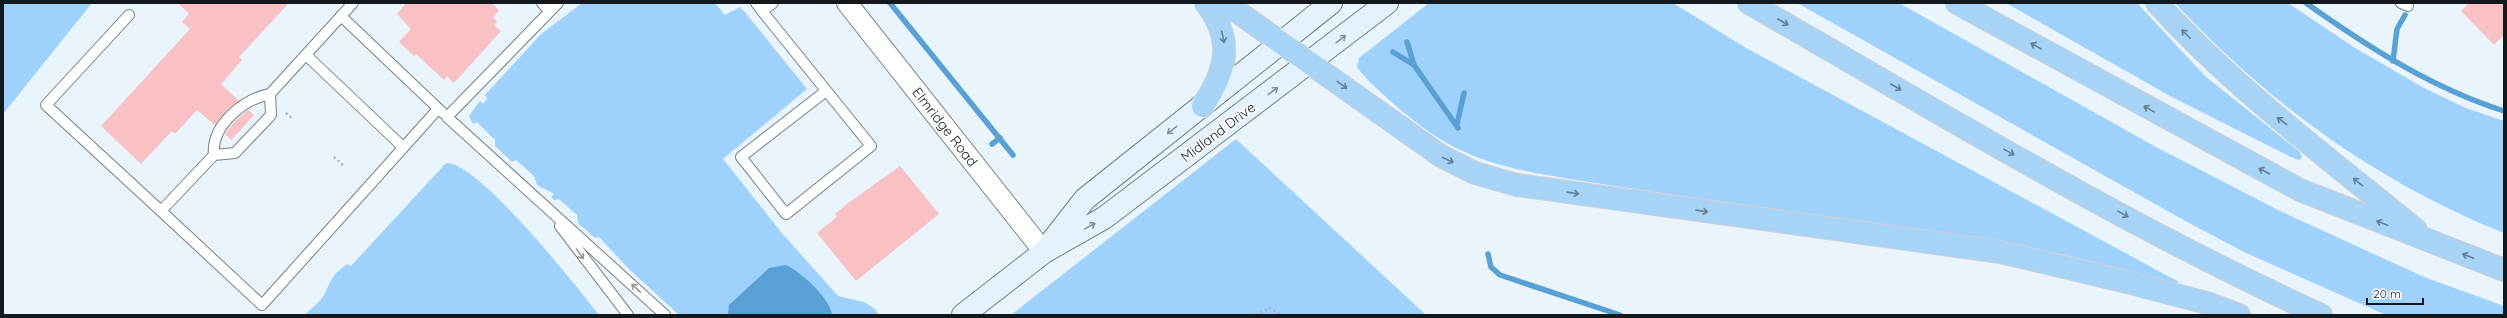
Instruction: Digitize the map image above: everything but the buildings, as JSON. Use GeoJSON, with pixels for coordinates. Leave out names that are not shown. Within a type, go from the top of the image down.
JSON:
{"type":"FeatureCollection","features":[{"type":"Feature","properties":{"kind":"highway"},"geometry":{"type":"LineString","coordinates":[[1203,106],[1218,79],[1223,66],[1225,48],[1219,24],[1206,3]]}},
{"type":"Feature","properties":{"kind":"highway"},"geometry":{"type":"LineString","coordinates":[[1225,3],[1283,42],[1441,156],[1475,173],[1518,185],[2000,252],[2123,281],[2207,303],[2239,315]]}},
{"type":"Feature","properties":{"kind":"highway"},"geometry":{"type":"LineString","coordinates":[[1749,3],[2006,150],[2168,239],[2244,279],[2321,315]]}},
{"type":"Feature","properties":{"kind":"highway"},"geometry":{"type":"LineString","coordinates":[[1957,3],[2300,190],[2504,270]]}},
{"type":"Feature","properties":{"kind":"highway"},"geometry":{"type":"LineString","coordinates":[[2157,3],[2220,69],[2257,101],[2432,243]]}},
{"type":"Feature","properties":{"kind":"main road","name":"Midland Drive"},"geometry":{"type":"LineString","coordinates":[[1044,252],[1085,199],[1331,3]]}},
{"type":"Feature","properties":{"kind":"main road","name":"Midland Drive"},"geometry":{"type":"LineString","coordinates":[[963,315],[1044,252],[1104,218],[1387,3]]}},
{"type":"Feature","properties":{"kind":"street","name":"Elmridge Road"},"geometry":{"type":"LineString","coordinates":[[847,3],[1044,252]]}},
{"type":"Feature","properties":{"kind":"lane"},"geometry":{"type":"LineString","coordinates":[[161,211],[214,155],[215,139],[218,131],[245,103],[270,94],[353,3]]}},
{"type":"Feature","properties":{"kind":"lane"},"geometry":{"type":"LineString","coordinates":[[447,117],[546,7],[558,3]]}},
{"type":"Feature","properties":{"kind":"lane"},"geometry":{"type":"LineString","coordinates":[[756,3],[871,146],[786,214],[741,157],[826,91]]}},
{"type":"Feature","properties":{"kind":"lane"},"geometry":{"type":"LineString","coordinates":[[762,11],[773,3]]}},
{"type":"Feature","properties":{"kind":"lane"},"geometry":{"type":"LineString","coordinates":[[129,15],[46,105],[262,305],[438,109]]}},
{"type":"Feature","properties":{"kind":"lane"},"geometry":{"type":"LineString","coordinates":[[341,16],[438,109],[549,211],[602,256],[665,315]]}},
{"type":"Feature","properties":{"kind":"lane"},"geometry":{"type":"LineString","coordinates":[[306,56],[403,147]]}},
{"type":"Feature","properties":{"kind":"lane"},"geometry":{"type":"LineString","coordinates":[[214,155],[235,153],[271,115],[270,94]]}},
{"type":"Feature","properties":{"kind":"lane"},"geometry":{"type":"LineString","coordinates":[[549,211],[628,315]]}},
{"type":"Feature","properties":{"kind":"path"},"geometry":{"type":"LineString","coordinates":[[284,111],[292,118]]}},
{"type":"Feature","properties":{"kind":"path"},"geometry":{"type":"LineString","coordinates":[[334,157],[343,165]]}},
{"type":"Feature","properties":{"kind":"path"},"geometry":{"type":"LineString","coordinates":[[1256,315],[1270,308],[1281,315]]}},
{"type":"Feature","properties":{"kind":"shaded area"},"geometry":{"type":"Polygon","coordinates":[[[3,3],[92,3],[3,114],[3,3]]]}},
{"type":"Feature","properties":{"kind":"shaded area"},"geometry":{"type":"Polygon","coordinates":[[[582,3],[715,3],[725,15],[740,7],[744,11],[807,89],[723,159],[781,232],[838,296],[864,302],[874,308],[879,315],[679,315],[630,270],[599,237],[595,238],[578,223],[577,215],[559,199],[554,200],[551,197],[554,194],[537,185],[534,176],[516,160],[512,162],[495,146],[495,140],[477,122],[473,124],[469,116],[480,101],[483,104],[487,99],[485,95],[541,34],[582,3]]]}},
{"type":"Feature","properties":{"kind":"shaded area"},"geometry":{"type":"Polygon","coordinates":[[[1429,3],[1673,3],[1746,48],[2179,282],[2176,285],[2066,255],[1563,178],[1493,163],[1474,156],[1436,137],[1417,123],[1375,87],[1357,67],[1359,58],[1429,3]]]}},
{"type":"Feature","properties":{"kind":"shaded area"},"geometry":{"type":"Polygon","coordinates":[[[1797,3],[1899,3],[2156,147],[2278,210],[2424,277],[2504,306],[2504,315],[2386,315],[2244,252],[2189,223],[1797,3]]]}},
{"type":"Feature","properties":{"kind":"shaded area"},"geometry":{"type":"Polygon","coordinates":[[[2006,3],[2137,3],[2205,76],[2300,152],[2302,158],[2299,160],[2291,157],[2170,96],[2006,3]]]}},
{"type":"Feature","properties":{"kind":"shaded area"},"geometry":{"type":"Polygon","coordinates":[[[2175,3],[2288,3],[2355,48],[2424,88],[2466,108],[2504,121],[2504,233],[2457,212],[2412,189],[2368,164],[2327,136],[2248,74],[2211,40],[2175,3]]]}},
{"type":"Feature","properties":{"kind":"shaded area"},"geometry":{"type":"Polygon","coordinates":[[[1236,139],[1426,315],[1011,315],[1236,139]]]}},
{"type":"Feature","properties":{"kind":"shaded area"},"geometry":{"type":"Polygon","coordinates":[[[446,163],[461,168],[481,182],[503,203],[549,254],[599,315],[305,315],[322,298],[336,274],[347,264],[351,266],[446,163]]]}},
{"type":"Feature","properties":{"kind":"shaded area"},"geometry":{"type":"Polygon","coordinates":[[[786,265],[807,279],[814,286],[826,301],[832,315],[728,315],[729,305],[769,268],[786,265]]]}},
{"type":"Feature","properties":{"kind":"waterway"},"geometry":{"type":"LineString","coordinates":[[890,3],[1013,155]]}},
{"type":"Feature","properties":{"kind":"waterway"},"geometry":{"type":"LineString","coordinates":[[2306,3],[2401,65],[2451,91],[2504,111]]}},
{"type":"Feature","properties":{"kind":"waterway"},"geometry":{"type":"LineString","coordinates":[[2393,61],[2397,29],[2405,15]]}},
{"type":"Feature","properties":{"kind":"waterway"},"geometry":{"type":"LineString","coordinates":[[1407,42],[1414,65]]}},
{"type":"Feature","properties":{"kind":"waterway"},"geometry":{"type":"LineString","coordinates":[[1393,52],[1414,65],[1458,128]]}},
{"type":"Feature","properties":{"kind":"waterway"},"geometry":{"type":"LineString","coordinates":[[1457,124],[1464,93]]}},
{"type":"Feature","properties":{"kind":"waterway"},"geometry":{"type":"LineString","coordinates":[[992,144],[1000,138]]}},
{"type":"Feature","properties":{"kind":"waterway"},"geometry":{"type":"LineString","coordinates":[[1488,254],[1491,267],[1500,275],[1620,315]]}}]}
